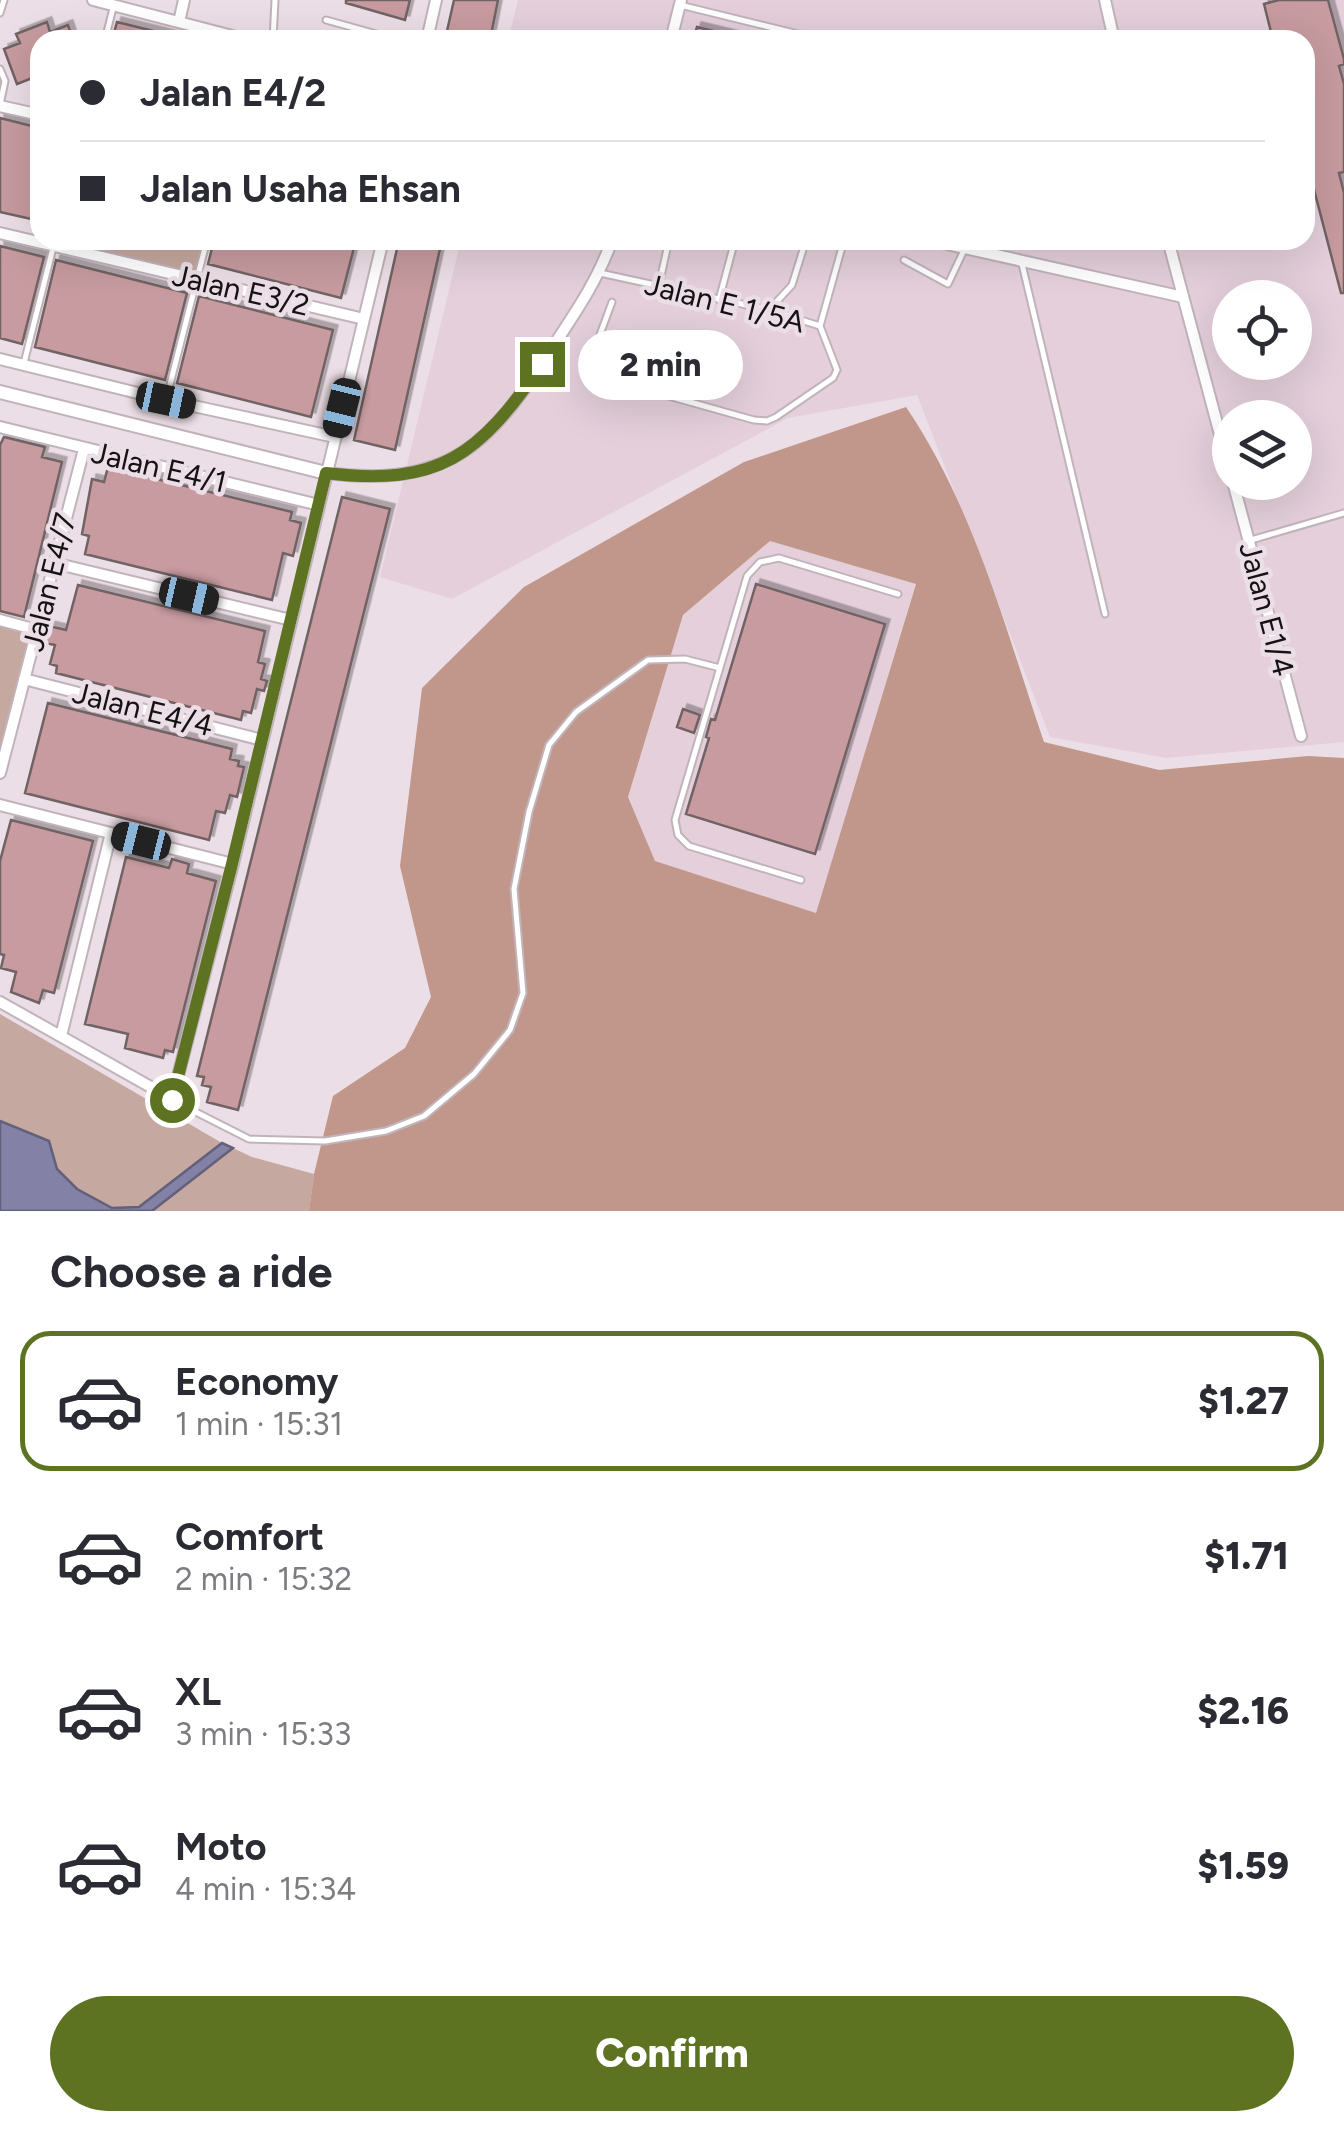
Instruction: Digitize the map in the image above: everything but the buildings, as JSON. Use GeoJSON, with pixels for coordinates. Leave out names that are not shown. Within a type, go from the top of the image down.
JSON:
{"type":"FeatureCollection","features":[{"type":"Feature","properties":{"kind":"street"},"geometry":{"type":"LineString","coordinates":[[94,0],[210,30]]}},
{"type":"Feature","properties":{"kind":"street"},"geometry":{"type":"LineString","coordinates":[[179,22],[184,0]]}},
{"type":"Feature","properties":{"kind":"street"},"geometry":{"type":"LineString","coordinates":[[429,30],[436,0]]}},
{"type":"Feature","properties":{"kind":"street"},"geometry":{"type":"LineString","coordinates":[[1105,0],[1112,30]]}},
{"type":"Feature","properties":{"kind":"street"},"geometry":{"type":"LineString","coordinates":[[674,30],[681,2]]}},
{"type":"Feature","properties":{"kind":"street"},"geometry":{"type":"LineString","coordinates":[[0,105],[30,112]]}},
{"type":"Feature","properties":{"kind":"street","name":"Jalan E3/2"},"geometry":{"type":"LineString","coordinates":[[0,233],[30,239]]}},
{"type":"Feature","properties":{"kind":"street","name":"Jalan E3/2"},"geometry":{"type":"LineString","coordinates":[[81,250],[364,320]]}},
{"type":"Feature","properties":{"kind":"street"},"geometry":{"type":"LineString","coordinates":[[0,1002],[172,1100],[381,250]]}},
{"type":"Feature","properties":{"kind":"street"},"geometry":{"type":"LineString","coordinates":[[0,392],[326,473],[404,476],[434,468],[478,442],[510,409],[600,274],[608,250]]}},
{"type":"Feature","properties":{"kind":"street"},"geometry":{"type":"LineString","coordinates":[[974,250],[1183,296]]}},
{"type":"Feature","properties":{"kind":"street"},"geometry":{"type":"LineString","coordinates":[[1171,250],[1212,405]]}},
{"type":"Feature","properties":{"kind":"street"},"geometry":{"type":"LineString","coordinates":[[0,358],[335,437]]}},
{"type":"Feature","properties":{"kind":"street","name":"Jalan E4/1"},"geometry":{"type":"LineString","coordinates":[[0,427],[319,505]]}},
{"type":"Feature","properties":{"kind":"street","name":"Jalan E4/7"},"geometry":{"type":"LineString","coordinates":[[0,774],[84,449]]}},
{"type":"Feature","properties":{"kind":"street","name":"Jalan E1/4"},"geometry":{"type":"LineString","coordinates":[[1238,500],[1301,736]]}},
{"type":"Feature","properties":{"kind":"street"},"geometry":{"type":"LineString","coordinates":[[54,563],[290,620]]}},
{"type":"Feature","properties":{"kind":"street"},"geometry":{"type":"LineString","coordinates":[[0,620],[37,630]]}},
{"type":"Feature","properties":{"kind":"street","name":"Jalan E4/4"},"geometry":{"type":"LineString","coordinates":[[24,679],[262,740]]}},
{"type":"Feature","properties":{"kind":"street"},"geometry":{"type":"LineString","coordinates":[[0,805],[232,864]]}},
{"type":"Feature","properties":{"kind":"street"},"geometry":{"type":"LineString","coordinates":[[61,1036],[111,833]]}},
{"type":"Feature","properties":{"kind":"lane"},"geometry":{"type":"LineString","coordinates":[[0,13],[4,0]]}},
{"type":"Feature","properties":{"kind":"lane"},"geometry":{"type":"LineString","coordinates":[[274,30],[275,0]]}},
{"type":"Feature","properties":{"kind":"lane"},"geometry":{"type":"LineString","coordinates":[[681,2],[786,30]]}},
{"type":"Feature","properties":{"kind":"lane"},"geometry":{"type":"LineString","coordinates":[[108,30],[114,5]]}},
{"type":"Feature","properties":{"kind":"lane"},"geometry":{"type":"LineString","coordinates":[[326,20],[362,30]]}},
{"type":"Feature","properties":{"kind":"lane"},"geometry":{"type":"LineString","coordinates":[[0,69],[5,81],[0,105]]}},
{"type":"Feature","properties":{"kind":"lane"},"geometry":{"type":"LineString","coordinates":[[24,364],[52,250]]}},
{"type":"Feature","properties":{"kind":"lane"},"geometry":{"type":"LineString","coordinates":[[166,400],[204,250]]}},
{"type":"Feature","properties":{"kind":"lane"},"geometry":{"type":"LineString","coordinates":[[658,284],[666,250]]}},
{"type":"Feature","properties":{"kind":"lane"},"geometry":{"type":"LineString","coordinates":[[719,300],[732,250]]}},
{"type":"Feature","properties":{"kind":"lane"},"geometry":{"type":"LineString","coordinates":[[769,310],[792,284],[803,250]]}},
{"type":"Feature","properties":{"kind":"lane","name":"Jalan E 1/5A"},"geometry":{"type":"LineString","coordinates":[[600,274],[769,310],[820,326],[841,250]]}},
{"type":"Feature","properties":{"kind":"lane"},"geometry":{"type":"LineString","coordinates":[[904,260],[948,284],[964,250]]}},
{"type":"Feature","properties":{"kind":"lane"},"geometry":{"type":"LineString","coordinates":[[1021,261],[1105,614]]}},
{"type":"Feature","properties":{"kind":"lane"},"geometry":{"type":"LineString","coordinates":[[612,302],[588,367],[590,374],[754,420],[776,417],[833,378],[838,370],[820,326]]}},
{"type":"Feature","properties":{"kind":"lane"},"geometry":{"type":"LineString","coordinates":[[1248,541],[1344,513]]}},
{"type":"Feature","properties":{"kind":"lane"},"geometry":{"type":"LineString","coordinates":[[801,880],[690,846],[678,835],[675,820],[747,576],[760,562],[779,558],[898,594]]}},
{"type":"Feature","properties":{"kind":"lane"},"geometry":{"type":"LineString","coordinates":[[172,1100],[249,1140],[325,1141],[386,1131],[424,1116],[474,1074],[510,1030],[523,993],[514,889],[529,812],[549,745],[576,712],[648,660],[685,659],[720,668]]}},
{"type":"Feature","properties":{"kind":"shaded area"},"geometry":{"type":"Polygon","coordinates":[[[518,0],[1344,0],[1344,742],[1166,758],[1050,737],[917,395],[788,418],[452,599],[380,577],[459,250],[1315,250],[1315,30],[510,30],[518,0]]]}},
{"type":"Feature","properties":{"kind":"shaded area"},"geometry":{"type":"Polygon","coordinates":[[[74,250],[204,250],[197,280],[74,250]]]}},
{"type":"Feature","properties":{"kind":"shaded area"},"geometry":{"type":"Polygon","coordinates":[[[906,407],[930,445],[969,527],[1044,742],[1159,770],[1308,756],[1344,758],[1344,1211],[309,1211],[333,1096],[405,1048],[431,997],[400,866],[422,688],[524,587],[744,462],[906,407]],[[770,541],[683,615],[628,797],[655,861],[816,913],[916,584],[770,541]]]}},
{"type":"Feature","properties":{"kind":"shaded area"},"geometry":{"type":"Polygon","coordinates":[[[770,541],[916,583],[816,913],[655,861],[628,797],[683,615],[770,541]]]}},
{"type":"Feature","properties":{"kind":"shaded area"},"geometry":{"type":"Polygon","coordinates":[[[0,620],[37,630],[0,773],[0,620]]]}},
{"type":"Feature","properties":{"kind":"shaded area"},"geometry":{"type":"Polygon","coordinates":[[[0,1014],[222,1143],[252,1157],[314,1174],[309,1211],[0,1211],[0,1014]]]}},
{"type":"Feature","properties":{"kind":"water"},"geometry":{"type":"Polygon","coordinates":[[[0,1121],[49,1141],[57,1169],[77,1189],[112,1208],[139,1207],[222,1143],[233,1148],[152,1211],[0,1211],[0,1121]]]}},
{"type":"Feature","properties":{"kind":"route"},"geometry":{"type":"LineString","coordinates":[[172,1100],[326,473],[386,477],[434,468],[491,431],[542,364]]}}]}
